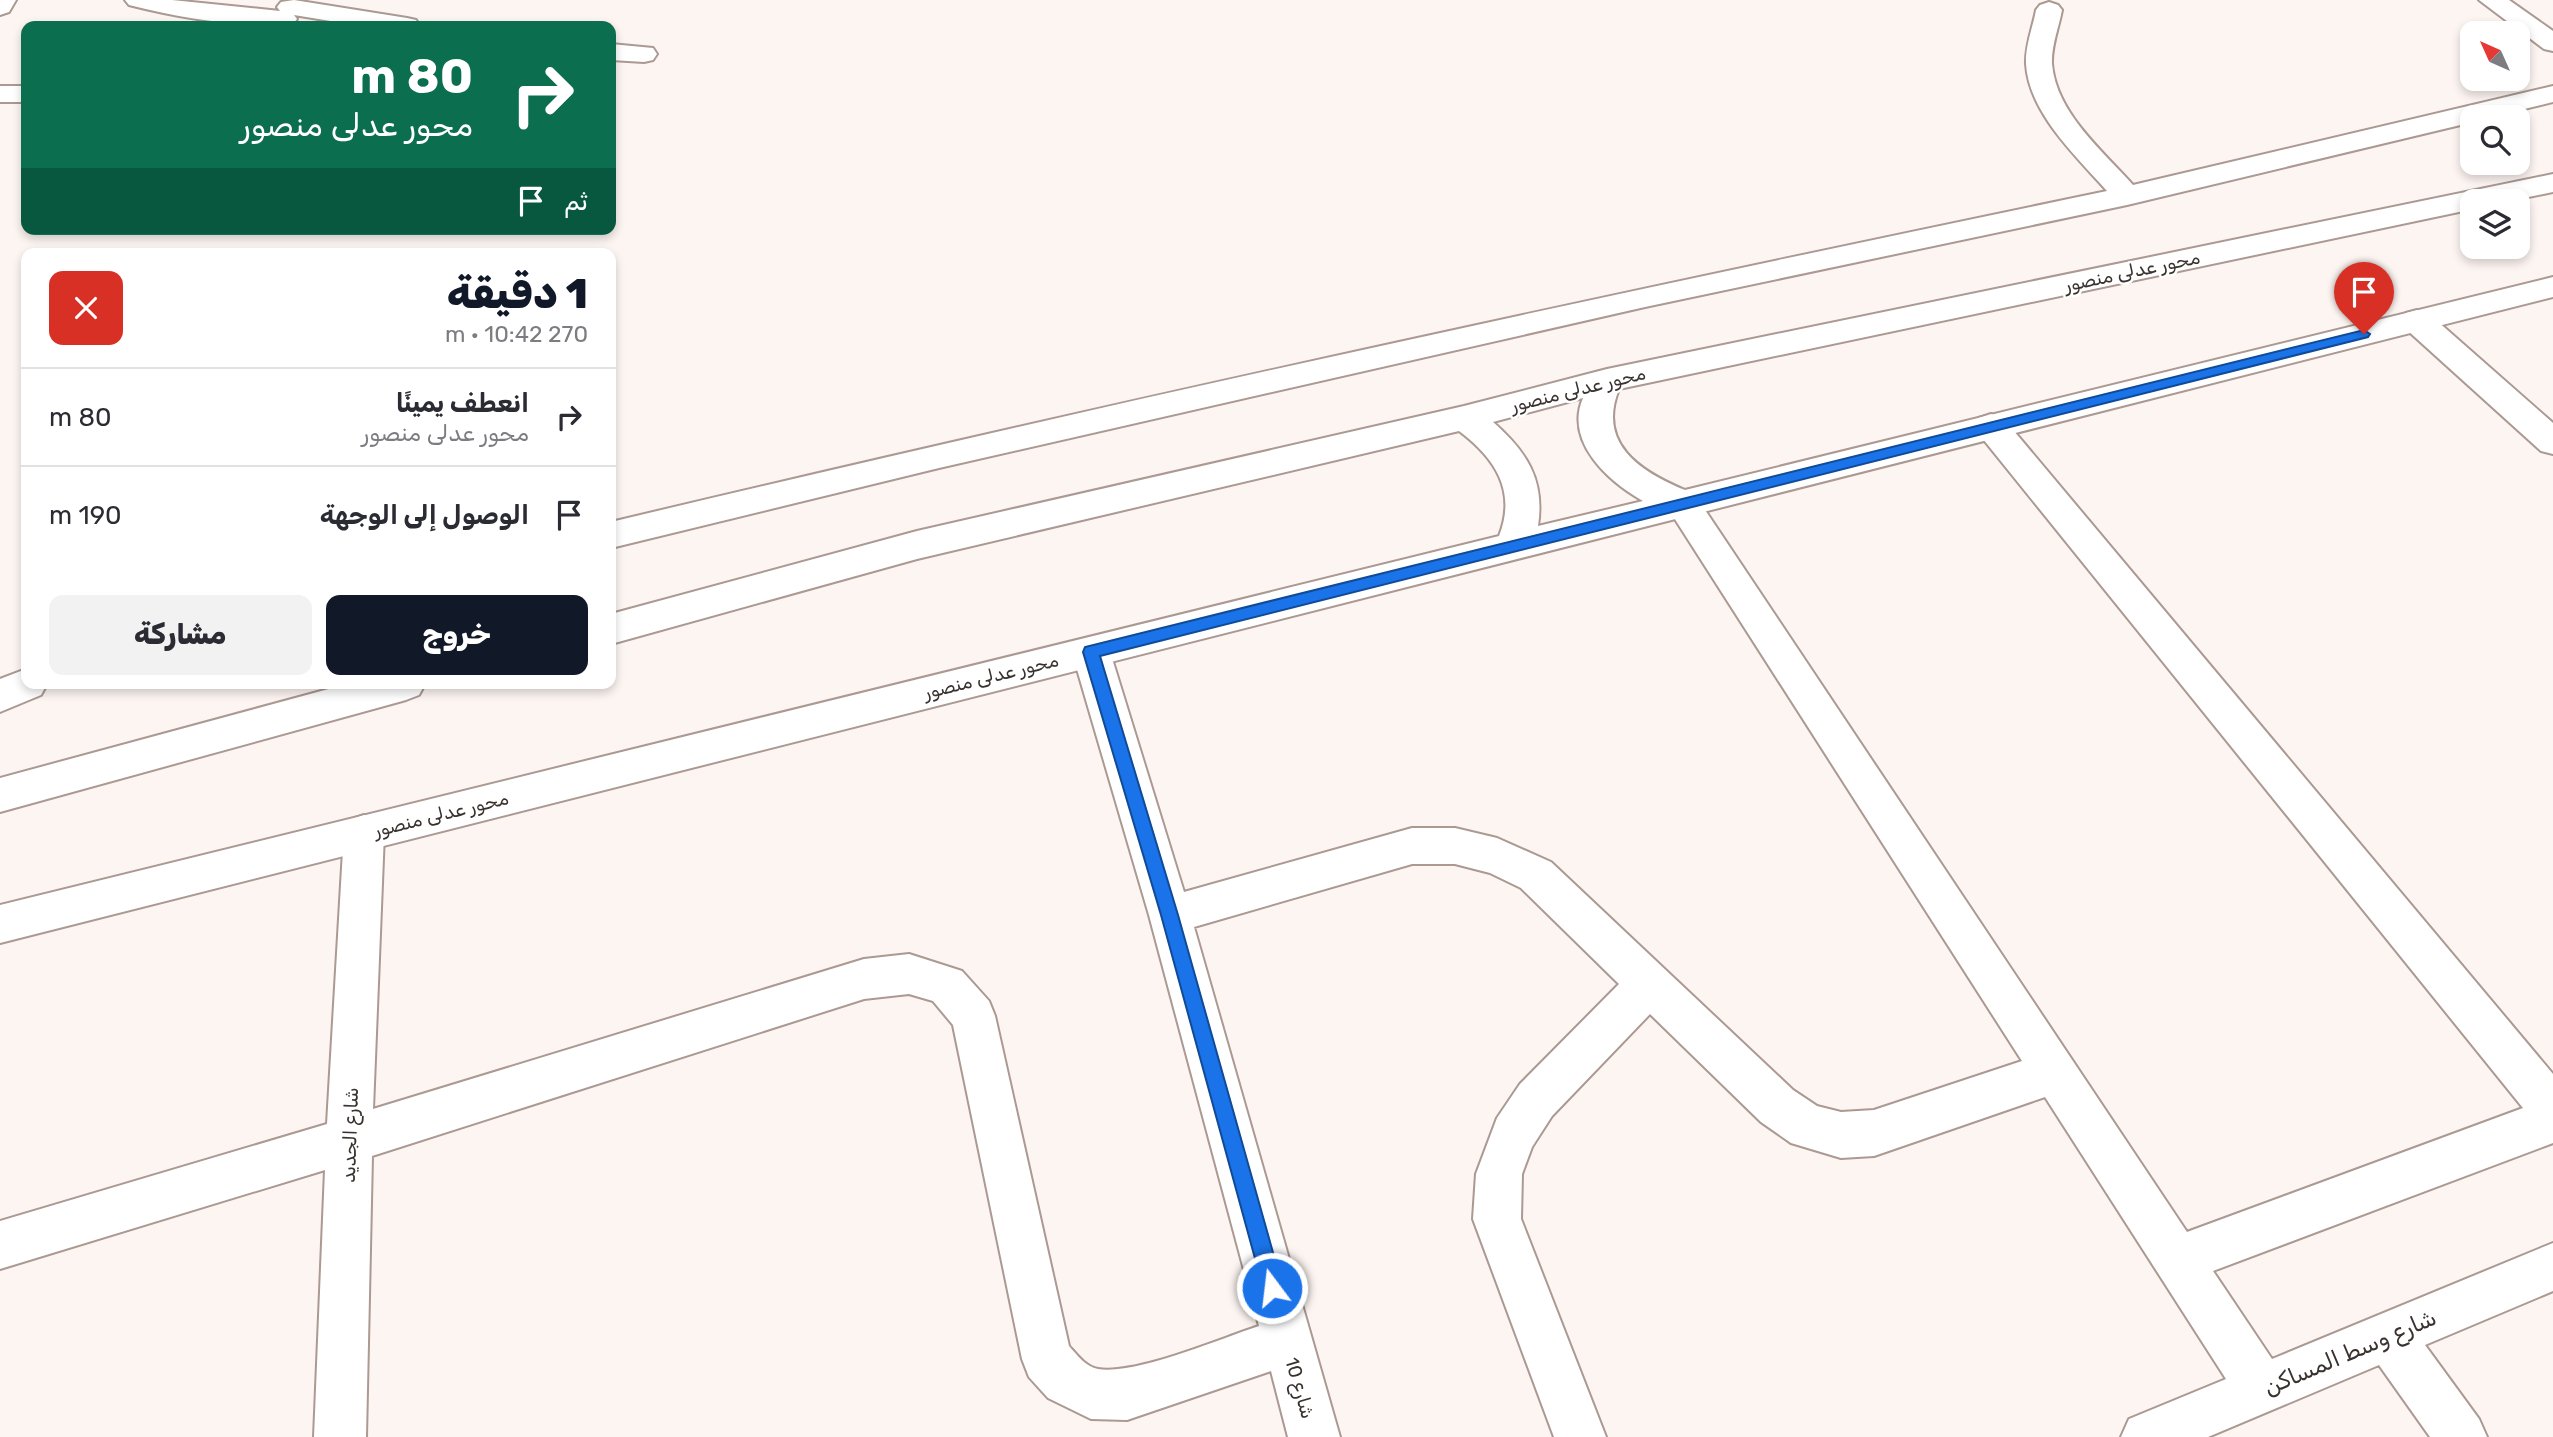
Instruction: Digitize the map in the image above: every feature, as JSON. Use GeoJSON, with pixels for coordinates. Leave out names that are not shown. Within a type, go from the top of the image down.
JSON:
{"type":"FeatureCollection","features":[{"type":"Feature","properties":{"kind":"street"},"geometry":{"type":"LineString","coordinates":[[0,6],[3,0]]}},
{"type":"Feature","properties":{"kind":"street"},"geometry":{"type":"LineString","coordinates":[[138,0],[194,13],[231,17],[286,13],[360,21]]}},
{"type":"Feature","properties":{"kind":"street"},"geometry":{"type":"LineString","coordinates":[[2492,0],[2553,43]]}},
{"type":"Feature","properties":{"kind":"street"},"geometry":{"type":"LineString","coordinates":[[2049,10],[2039,64],[2045,93],[2065,123],[2127,196]]}},
{"type":"Feature","properties":{"kind":"street"},"geometry":{"type":"LineString","coordinates":[[616,52],[644,54]]}},
{"type":"Feature","properties":{"kind":"street"},"geometry":{"type":"LineString","coordinates":[[0,94],[21,94]]}},
{"type":"Feature","properties":{"kind":"street"},"geometry":{"type":"LineString","coordinates":[[616,534],[939,456],[1645,297],[2127,196],[2553,94]]}},
{"type":"Feature","properties":{"kind":"street","name":"محور عدلى منصور"},"geometry":{"type":"LineString","coordinates":[[616,628],[917,545],[1464,418],[1607,380],[2553,183]]}},
{"type":"Feature","properties":{"kind":"street","name":"محور عدلى منصور"},"geometry":{"type":"LineString","coordinates":[[0,925],[2553,287]]}},
{"type":"Feature","properties":{"kind":"street"},"geometry":{"type":"LineString","coordinates":[[2417,321],[2553,442]]}},
{"type":"Feature","properties":{"kind":"street"},"geometry":{"type":"LineString","coordinates":[[1607,380],[1598,396],[1594,413],[1596,431],[1604,450],[1617,467],[1636,482],[1659,495],[1684,504],[2262,1389]]}},
{"type":"Feature","properties":{"kind":"street"},"geometry":{"type":"LineString","coordinates":[[1464,418],[1502,447],[1515,466],[1522,486],[1524,507],[1521,528],[1512,548]]}},
{"type":"Feature","properties":{"kind":"street"},"geometry":{"type":"LineString","coordinates":[[1991,426],[2553,1109]]}},
{"type":"Feature","properties":{"kind":"street","name":"شارع 10"},"geometry":{"type":"LineString","coordinates":[[1091,652],[1170,915],[1314,1437]]}},
{"type":"Feature","properties":{"kind":"street"},"geometry":{"type":"LineString","coordinates":[[0,681],[21,676]]}},
{"type":"Feature","properties":{"kind":"street"},"geometry":{"type":"LineString","coordinates":[[0,696],[21,687]]}},
{"type":"Feature","properties":{"kind":"street"},"geometry":{"type":"LineString","coordinates":[[0,795],[388,689]]}},
{"type":"Feature","properties":{"kind":"street","name":"شارع الجديد"},"geometry":{"type":"LineString","coordinates":[[340,1437],[349,1140],[364,833]]}},
{"type":"Feature","properties":{"kind":"street"},"geometry":{"type":"LineString","coordinates":[[1170,915],[1412,846],[1455,846],[1497,856],[1536,875],[1777,1107],[1807,1127],[1841,1135],[1874,1133],[2055,1072]]}},
{"type":"Feature","properties":{"kind":"street"},"geometry":{"type":"LineString","coordinates":[[0,1245],[349,1140],[864,979],[909,974],[947,985],[973,1016],[1047,1359],[1066,1380],[1091,1394],[1127,1395],[1287,1341]]}},
{"type":"Feature","properties":{"kind":"street"},"geometry":{"type":"LineString","coordinates":[[1580,1437],[1497,1219],[1499,1174],[1513,1134],[1536,1100],[1649,984]]}},
{"type":"Feature","properties":{"kind":"street"},"geometry":{"type":"LineString","coordinates":[[2177,1260],[2553,1120]]}},
{"type":"Feature","properties":{"kind":"street","name":"شارع وسط المساكن"},"geometry":{"type":"LineString","coordinates":[[2147,1437],[2553,1267]]}},
{"type":"Feature","properties":{"kind":"street"},"geometry":{"type":"LineString","coordinates":[[2388,1336],[2460,1437]]}},
{"type":"Feature","properties":{"kind":"route"},"geometry":{"type":"LineString","coordinates":[[1272,1288],[1170,915],[1091,652],[2364,334]]}}]}
